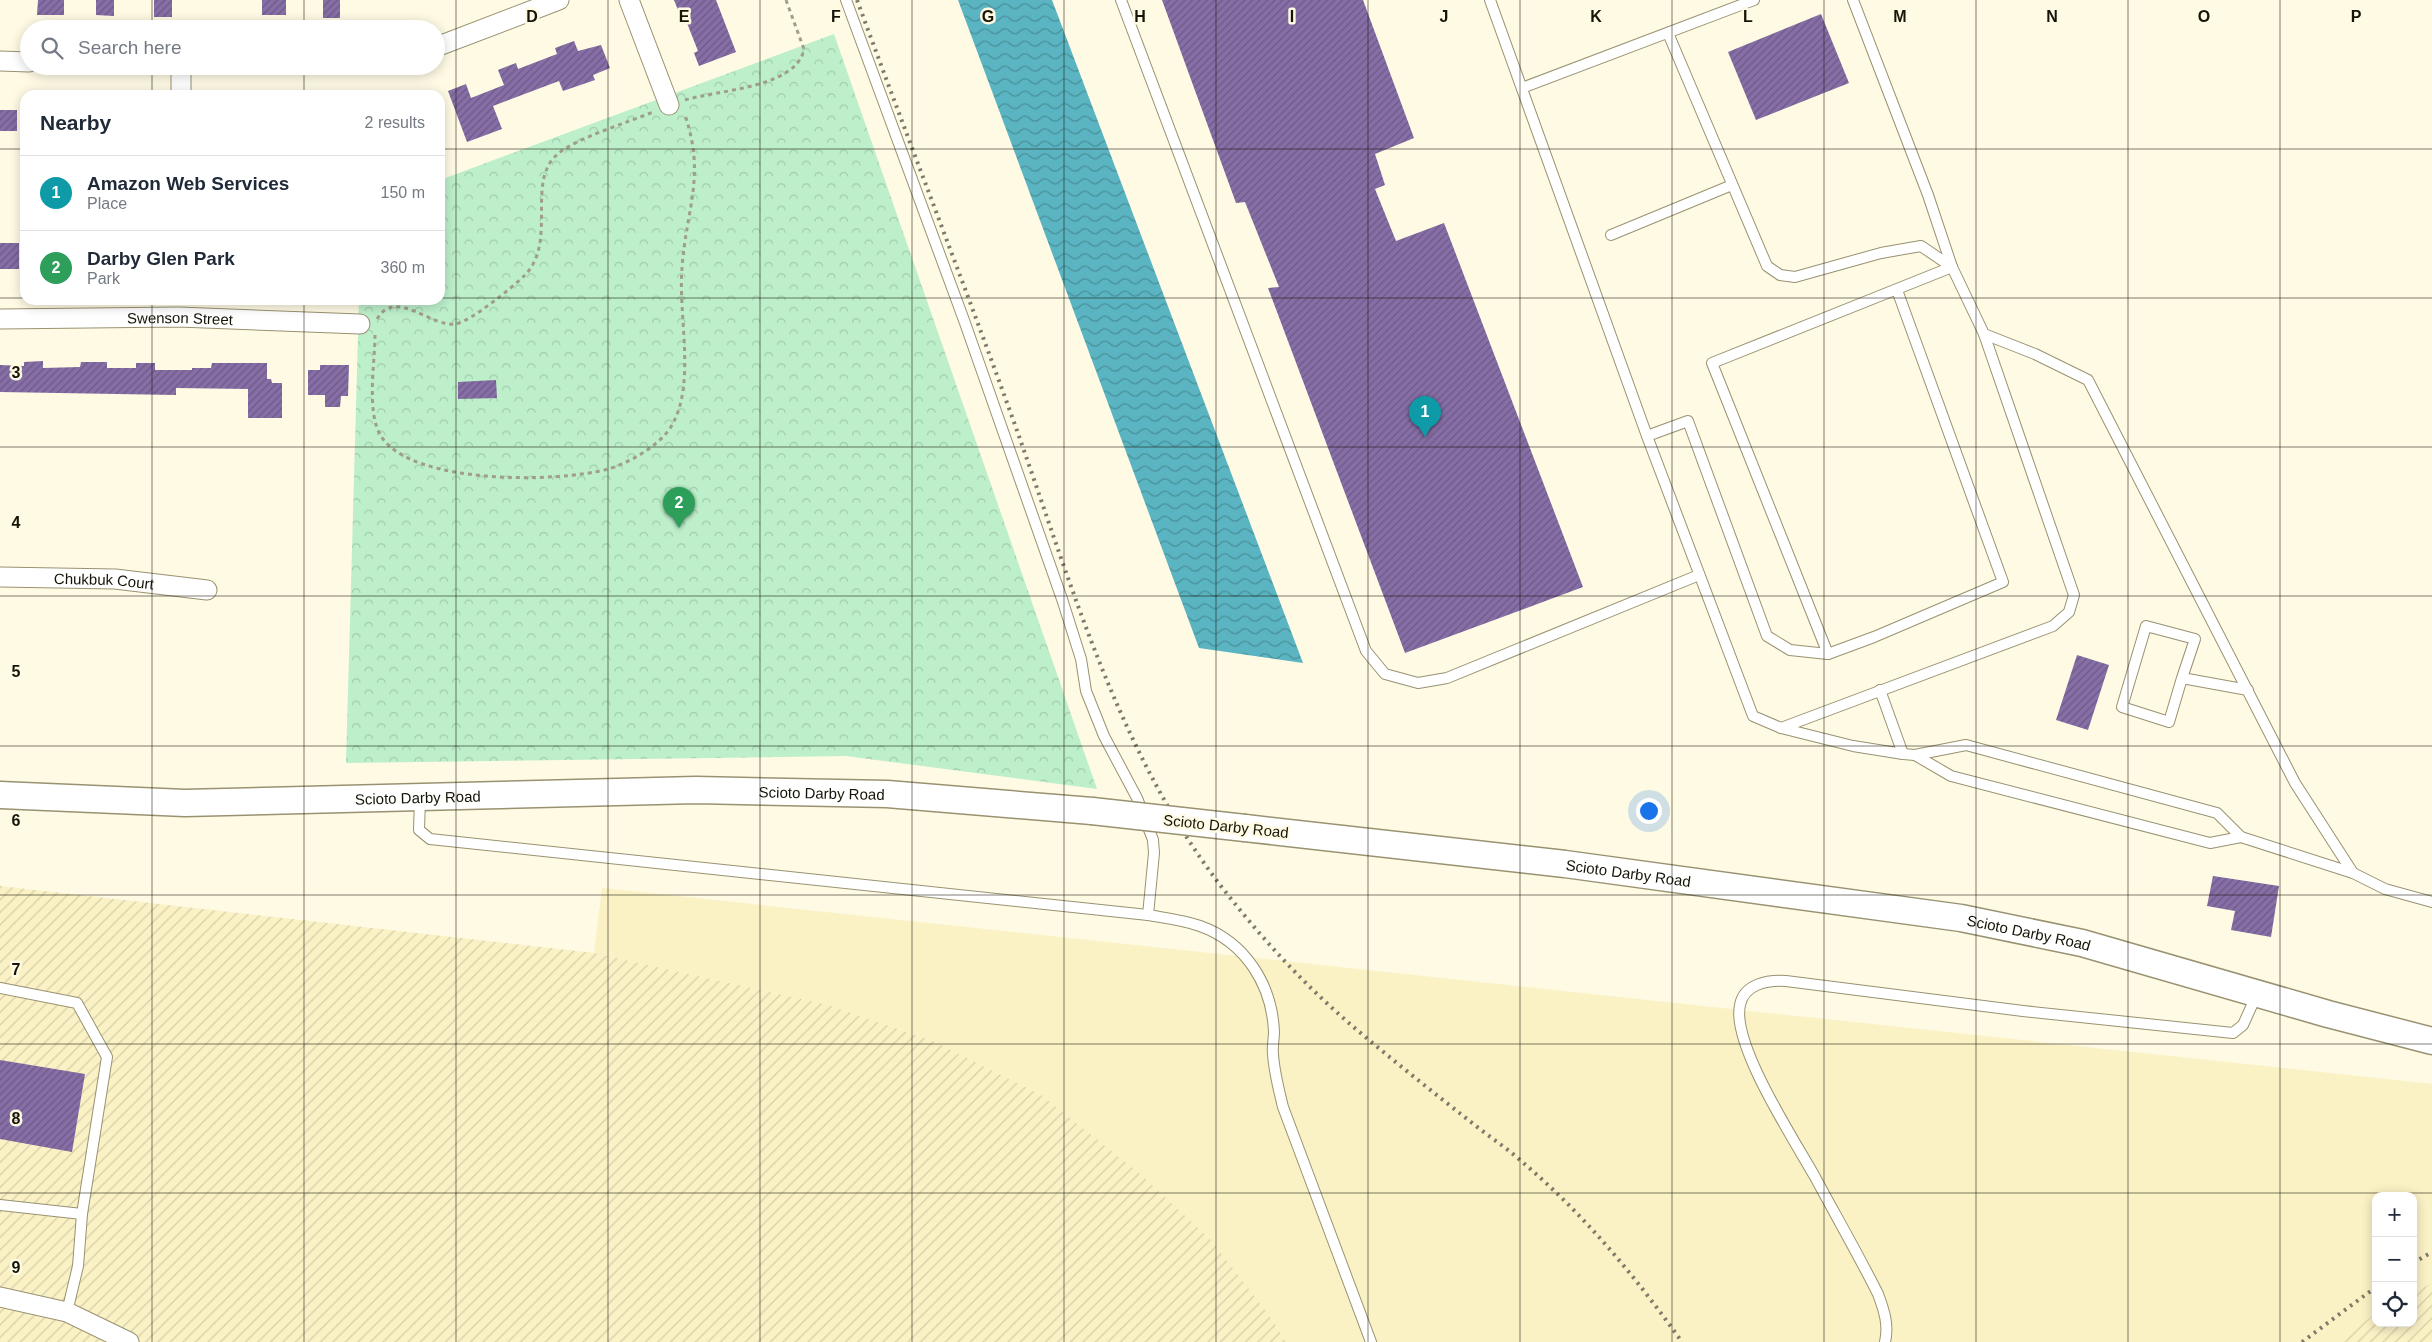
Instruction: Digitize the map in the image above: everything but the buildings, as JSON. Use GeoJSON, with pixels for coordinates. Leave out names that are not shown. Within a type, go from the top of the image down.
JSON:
{"type":"FeatureCollection","features":[{"type":"Feature","properties":{"kind":"main road","name":"Scioto Darby Road"},"geometry":{"type":"LineString","coordinates":[[0,795],[185,803],[696,790],[887,794],[1092,811],[1565,864],[1961,918],[2082,943],[2258,992],[2328,1014],[2432,1041]]}},
{"type":"Feature","properties":{"kind":"street"},"geometry":{"type":"LineString","coordinates":[[445,44],[558,0]]}},
{"type":"Feature","properties":{"kind":"street"},"geometry":{"type":"LineString","coordinates":[[629,0],[674,103]]}},
{"type":"Feature","properties":{"kind":"street"},"geometry":{"type":"LineString","coordinates":[[0,61],[20,62]]}},
{"type":"Feature","properties":{"kind":"street"},"geometry":{"type":"LineString","coordinates":[[181,75],[181,90]]}},
{"type":"Feature","properties":{"kind":"street","name":"Swenson Street"},"geometry":{"type":"LineString","coordinates":[[0,319],[179,309],[368,323]]}},
{"type":"Feature","properties":{"kind":"street","name":"Chukbuk Court"},"geometry":{"type":"LineString","coordinates":[[0,577],[115,579],[207,590]]}},
{"type":"Feature","properties":{"kind":"street"},"geometry":{"type":"LineString","coordinates":[[0,1297],[67,1312],[129,1342]]}},
{"type":"Feature","properties":{"kind":"lane"},"geometry":{"type":"LineString","coordinates":[[846,0],[965,324],[1058,590],[1081,659],[1086,691],[1104,736],[1137,798],[1153,840],[1154,853],[1148,915]]}},
{"type":"Feature","properties":{"kind":"lane"},"geometry":{"type":"LineString","coordinates":[[1121,0],[1366,651],[1385,674],[1418,683],[1447,678],[1699,575]]}},
{"type":"Feature","properties":{"kind":"lane"},"geometry":{"type":"LineString","coordinates":[[1490,0],[1647,436],[1753,716],[1781,728],[1853,746],[1903,754],[1915,755],[1966,745],[2218,813],[2241,837],[2354,873],[2385,889],[2432,902]]}},
{"type":"Feature","properties":{"kind":"lane"},"geometry":{"type":"LineString","coordinates":[[1522,88],[1754,0]]}},
{"type":"Feature","properties":{"kind":"lane"},"geometry":{"type":"LineString","coordinates":[[1781,728],[2053,626],[2070,612],[2074,595],[1984,334],[1952,266],[1928,195],[1853,0]]}},
{"type":"Feature","properties":{"kind":"lane"},"geometry":{"type":"LineString","coordinates":[[1668,33],[1767,266],[1780,275],[1795,277],[1881,254],[1922,246],[1952,266]]}},
{"type":"Feature","properties":{"kind":"lane"},"geometry":{"type":"LineString","coordinates":[[1611,235],[1732,184]]}},
{"type":"Feature","properties":{"kind":"lane"},"geometry":{"type":"LineString","coordinates":[[1828,654],[1712,364],[1898,290],[1952,266]]}},
{"type":"Feature","properties":{"kind":"lane"},"geometry":{"type":"LineString","coordinates":[[1647,436],[1688,421],[1767,636],[1790,650],[1828,654],[1874,637],[2004,582],[1898,290]]}},
{"type":"Feature","properties":{"kind":"lane"},"geometry":{"type":"LineString","coordinates":[[1984,334],[2035,354],[2088,380],[2295,783],[2354,873]]}},
{"type":"Feature","properties":{"kind":"lane"},"geometry":{"type":"LineString","coordinates":[[2146,626],[2195,639],[2182,678],[2169,722],[2122,707],[2146,626]]}},
{"type":"Feature","properties":{"kind":"lane"},"geometry":{"type":"LineString","coordinates":[[2182,678],[2248,690]]}},
{"type":"Feature","properties":{"kind":"lane"},"geometry":{"type":"LineString","coordinates":[[1880,690],[1903,754]]}},
{"type":"Feature","properties":{"kind":"lane"},"geometry":{"type":"LineString","coordinates":[[1915,755],[1951,776],[2210,843],[2241,837]]}},
{"type":"Feature","properties":{"kind":"lane"},"geometry":{"type":"LineString","coordinates":[[420,798],[419,830],[430,839],[1148,915],[1199,926],[1218,934],[1244,954],[1258,973],[1271,1012],[1274,1031],[1273,1054],[1283,1107],[1371,1342]]}},
{"type":"Feature","properties":{"kind":"lane"},"geometry":{"type":"LineString","coordinates":[[1885,1342],[1887,1332],[1885,1314],[1878,1294],[1765,1087],[1746,1045],[1739,1013],[1741,1000],[1750,989],[1766,982],[1786,981],[2023,1012],[2234,1033],[2243,1025],[2258,992]]}},
{"type":"Feature","properties":{"kind":"lane"},"geometry":{"type":"LineString","coordinates":[[0,988],[77,1003],[107,1057],[82,1214],[78,1266],[67,1312]]}},
{"type":"Feature","properties":{"kind":"lane"},"geometry":{"type":"LineString","coordinates":[[0,1205],[82,1214]]}},
{"type":"Feature","properties":{"kind":"path"},"geometry":{"type":"LineString","coordinates":[[674,103],[689,129],[695,165],[693,206],[682,268],[684,383],[682,398],[672,426],[650,447],[606,470],[555,476],[501,478],[448,471],[406,457],[385,442],[375,424],[368,323],[382,312],[396,306],[414,310],[444,323],[456,324],[478,314],[525,276],[537,256],[541,239],[543,186],[550,162],[559,152],[674,103],[702,94],[769,81],[790,71],[798,64],[804,49],[786,0]]}},
{"type":"Feature","properties":{"kind":"shaded area"},"geometry":{"type":"Polygon","coordinates":[[[0,886],[594,953],[828,1005],[933,1041],[1041,1095],[1139,1173],[1211,1240],[1272,1319],[1286,1342],[0,1342],[0,886]]]}},
{"type":"Feature","properties":{"kind":"shaded area"},"geometry":{"type":"Polygon","coordinates":[[[602,888],[2432,1084],[2432,1283],[2417,1291],[2417,1192],[2372,1192],[2372,1316],[2338,1342],[1286,1342],[1272,1318],[1041,1095],[933,1041],[828,1005],[594,953],[602,888]]]}},
{"type":"Feature","properties":{"kind":"shaded area"},"geometry":{"type":"Polygon","coordinates":[[[2432,1283],[2432,1342],[2338,1342],[2372,1316],[2372,1327],[2417,1327],[2417,1291],[2432,1283]]]}},
{"type":"Feature","properties":{"kind":"green space"},"geometry":{"type":"Polygon","coordinates":[[[834,34],[1097,789],[846,756],[346,763],[359,305],[445,305],[445,178],[834,34]]]}},
{"type":"Feature","properties":{"kind":"water"},"geometry":{"type":"Polygon","coordinates":[[[958,0],[1052,0],[1303,663],[1199,648],[958,0]]]}},
{"type":"Feature","properties":{"kind":"railway"},"geometry":{"type":"LineString","coordinates":[[857,0],[996,372],[1102,669],[1128,729],[1157,787],[1190,843],[1228,895],[1301,978],[1365,1037],[1510,1152],[1566,1202],[1627,1269],[1682,1342]]}},
{"type":"Feature","properties":{"kind":"railway"},"geometry":{"type":"LineString","coordinates":[[2417,1261],[2432,1252]]}},
{"type":"Feature","properties":{"kind":"railway"},"geometry":{"type":"LineString","coordinates":[[2302,1342],[2372,1290]]}},
{"type":"Feature","properties":{"kind":"place","name":"Amazon Web Services"},"geometry":{"type":"Point","coordinates":[1425,437]}},
{"type":"Feature","properties":{"kind":"place","name":"Darby Glen Park"},"geometry":{"type":"Point","coordinates":[679,528]}}]}
